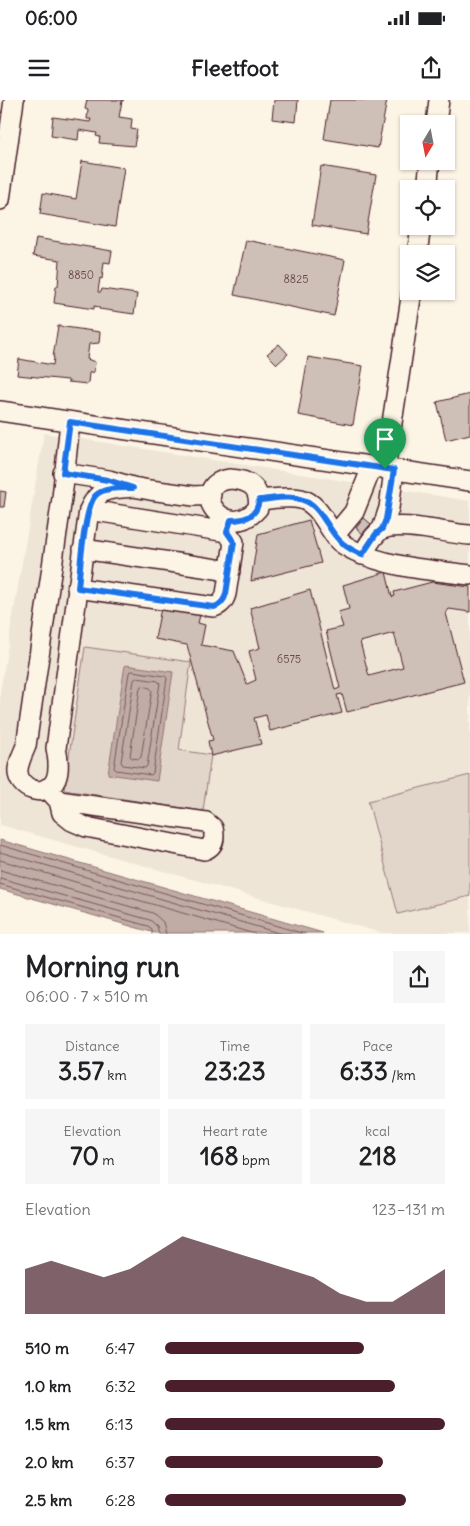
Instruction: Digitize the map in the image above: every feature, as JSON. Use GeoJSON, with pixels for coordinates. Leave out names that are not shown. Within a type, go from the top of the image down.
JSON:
{"type":"FeatureCollection","features":[{"type":"Feature","properties":{"kind":"street"},"geometry":{"type":"LineString","coordinates":[[0,200],[14,100]]}},
{"type":"Feature","properties":{"kind":"street"},"geometry":{"type":"LineString","coordinates":[[437,115],[439,100]]}},
{"type":"Feature","properties":{"kind":"street"},"geometry":{"type":"LineString","coordinates":[[382,529],[389,508],[384,469],[411,300]]}},
{"type":"Feature","properties":{"kind":"street"},"geometry":{"type":"LineString","coordinates":[[0,411],[470,481]]}},
{"type":"Feature","properties":{"kind":"street"},"geometry":{"type":"LineString","coordinates":[[70,422],[63,473],[62,498],[26,746],[18,770],[20,779],[23,785],[53,795],[206,822],[213,828],[214,840],[209,848],[204,850],[86,827],[72,821],[62,813],[53,795],[58,771],[56,748],[89,510],[95,496],[102,491],[133,488]]}},
{"type":"Feature","properties":{"kind":"street"},"geometry":{"type":"LineString","coordinates":[[334,535],[348,521],[384,469]]}},
{"type":"Feature","properties":{"kind":"street"},"geometry":{"type":"LineString","coordinates":[[63,473],[108,480],[133,488],[194,496],[211,495]]}},
{"type":"Feature","properties":{"kind":"street"},"geometry":{"type":"LineString","coordinates":[[78,588],[214,607],[219,606],[224,601],[234,542],[229,526],[213,510],[210,503],[211,495],[219,482],[238,480],[252,486],[258,492],[259,500],[258,508],[253,514],[229,526],[89,510]]}},
{"type":"Feature","properties":{"kind":"street"},"geometry":{"type":"LineString","coordinates":[[259,500],[286,498],[303,500],[310,503],[334,535],[345,546],[362,555],[396,564],[470,575]]}},
{"type":"Feature","properties":{"kind":"street"},"geometry":{"type":"LineString","coordinates":[[362,555],[376,534],[382,529],[394,526],[470,535]]}},
{"type":"Feature","properties":{"kind":"street"},"geometry":{"type":"LineString","coordinates":[[83,549],[230,571]]}},
{"type":"Feature","properties":{"kind":"shaded area"},"geometry":{"type":"Polygon","coordinates":[[[44,433],[470,501],[470,933],[382,933],[0,825],[0,692],[44,433]]]}},
{"type":"Feature","properties":{"kind":"shaded area"},"geometry":{"type":"Polygon","coordinates":[[[85,647],[191,662],[179,750],[211,755],[203,811],[64,790],[85,647]]]}},
{"type":"Feature","properties":{"kind":"shaded area"},"geometry":{"type":"Polygon","coordinates":[[[470,775],[470,896],[398,914],[368,801],[470,775]]]}},
{"type":"Feature","properties":{"kind":"water"},"geometry":{"type":"Polygon","coordinates":[[[125,665],[173,672],[157,781],[108,774],[125,665]]]}},
{"type":"Feature","properties":{"kind":"water"},"geometry":{"type":"Polygon","coordinates":[[[0,840],[323,933],[155,933],[0,889],[0,840]]]}},
{"type":"Feature","properties":{"kind":"building"},"geometry":{"type":"Polygon","coordinates":[[[87,100],[124,100],[122,101],[119,117],[132,119],[131,129],[137,130],[134,146],[99,143],[100,137],[96,136],[97,133],[79,130],[78,140],[51,136],[53,117],[90,122],[91,119],[87,119],[88,110],[85,109],[87,100]]]}},
{"type":"Feature","properties":{"kind":"building"},"geometry":{"type":"Polygon","coordinates":[[[274,100],[298,100],[296,122],[272,119],[274,100]]]}},
{"type":"Feature","properties":{"kind":"building"},"geometry":{"type":"Polygon","coordinates":[[[330,100],[387,100],[378,148],[324,139],[330,100]]]}},
{"type":"Feature","properties":{"kind":"building"},"geometry":{"type":"Polygon","coordinates":[[[82,161],[124,168],[115,227],[40,214],[43,193],[76,199],[82,161]]]}},
{"type":"Feature","properties":{"kind":"building"},"geometry":{"type":"Polygon","coordinates":[[[321,166],[376,175],[366,234],[312,225],[321,166]]]}},
{"type":"Feature","properties":{"kind":"building"},"geometry":{"type":"Polygon","coordinates":[[[36,238],[112,251],[110,263],[104,262],[98,292],[101,292],[102,289],[137,294],[134,314],[99,309],[99,307],[94,306],[94,309],[54,303],[56,286],[58,286],[60,260],[33,256],[36,238]]]}},
{"type":"Feature","properties":{"kind":"building"},"geometry":{"type":"Polygon","coordinates":[[[246,240],[345,260],[334,316],[234,295],[246,240]]]}},
{"type":"Feature","properties":{"kind":"building"},"geometry":{"type":"Polygon","coordinates":[[[58,326],[100,332],[99,343],[89,344],[87,359],[95,362],[94,372],[89,373],[88,384],[17,375],[19,359],[53,365],[58,326]]]}},
{"type":"Feature","properties":{"kind":"building"},"geometry":{"type":"Polygon","coordinates":[[[279,344],[288,354],[277,364],[267,354],[279,344]]]}},
{"type":"Feature","properties":{"kind":"building"},"geometry":{"type":"Polygon","coordinates":[[[308,357],[363,366],[353,425],[298,415],[308,357]]]}},
{"type":"Feature","properties":{"kind":"building"},"geometry":{"type":"Polygon","coordinates":[[[470,394],[470,434],[446,440],[437,402],[470,394]]]}},
{"type":"Feature","properties":{"kind":"building"},"geometry":{"type":"Polygon","coordinates":[[[0,491],[6,492],[4,507],[0,507],[0,491]]]}},
{"type":"Feature","properties":{"kind":"building"},"geometry":{"type":"Polygon","coordinates":[[[364,518],[371,524],[363,534],[356,528],[364,518]]]}},
{"type":"Feature","properties":{"kind":"building"},"geometry":{"type":"Polygon","coordinates":[[[309,520],[321,563],[251,581],[258,534],[309,520]]]}},
{"type":"Feature","properties":{"kind":"building"},"geometry":{"type":"Polygon","coordinates":[[[386,572],[392,597],[395,596],[394,592],[432,582],[470,587],[470,612],[449,609],[446,613],[464,682],[347,712],[342,694],[337,695],[342,713],[270,731],[266,715],[254,718],[261,744],[211,756],[208,741],[213,740],[187,645],[155,639],[161,608],[200,615],[198,623],[205,625],[201,645],[234,651],[247,684],[256,680],[249,651],[260,648],[250,608],[310,590],[335,690],[340,688],[326,631],[343,627],[338,612],[349,609],[343,585],[386,572]],[[394,633],[360,642],[369,676],[403,667],[394,633]]]}},
{"type":"Feature","properties":{"kind":"route"},"geometry":{"type":"LineString","coordinates":[[70,422],[385,469],[394,470],[389,508],[382,529],[376,534],[362,555],[339,541],[310,503],[292,498],[259,500],[258,508],[253,514],[239,520],[231,520],[227,532],[234,542],[226,594],[224,601],[219,606],[202,606],[78,588],[89,510],[95,496],[102,491],[133,488],[108,480],[63,473],[70,422]]}}]}
